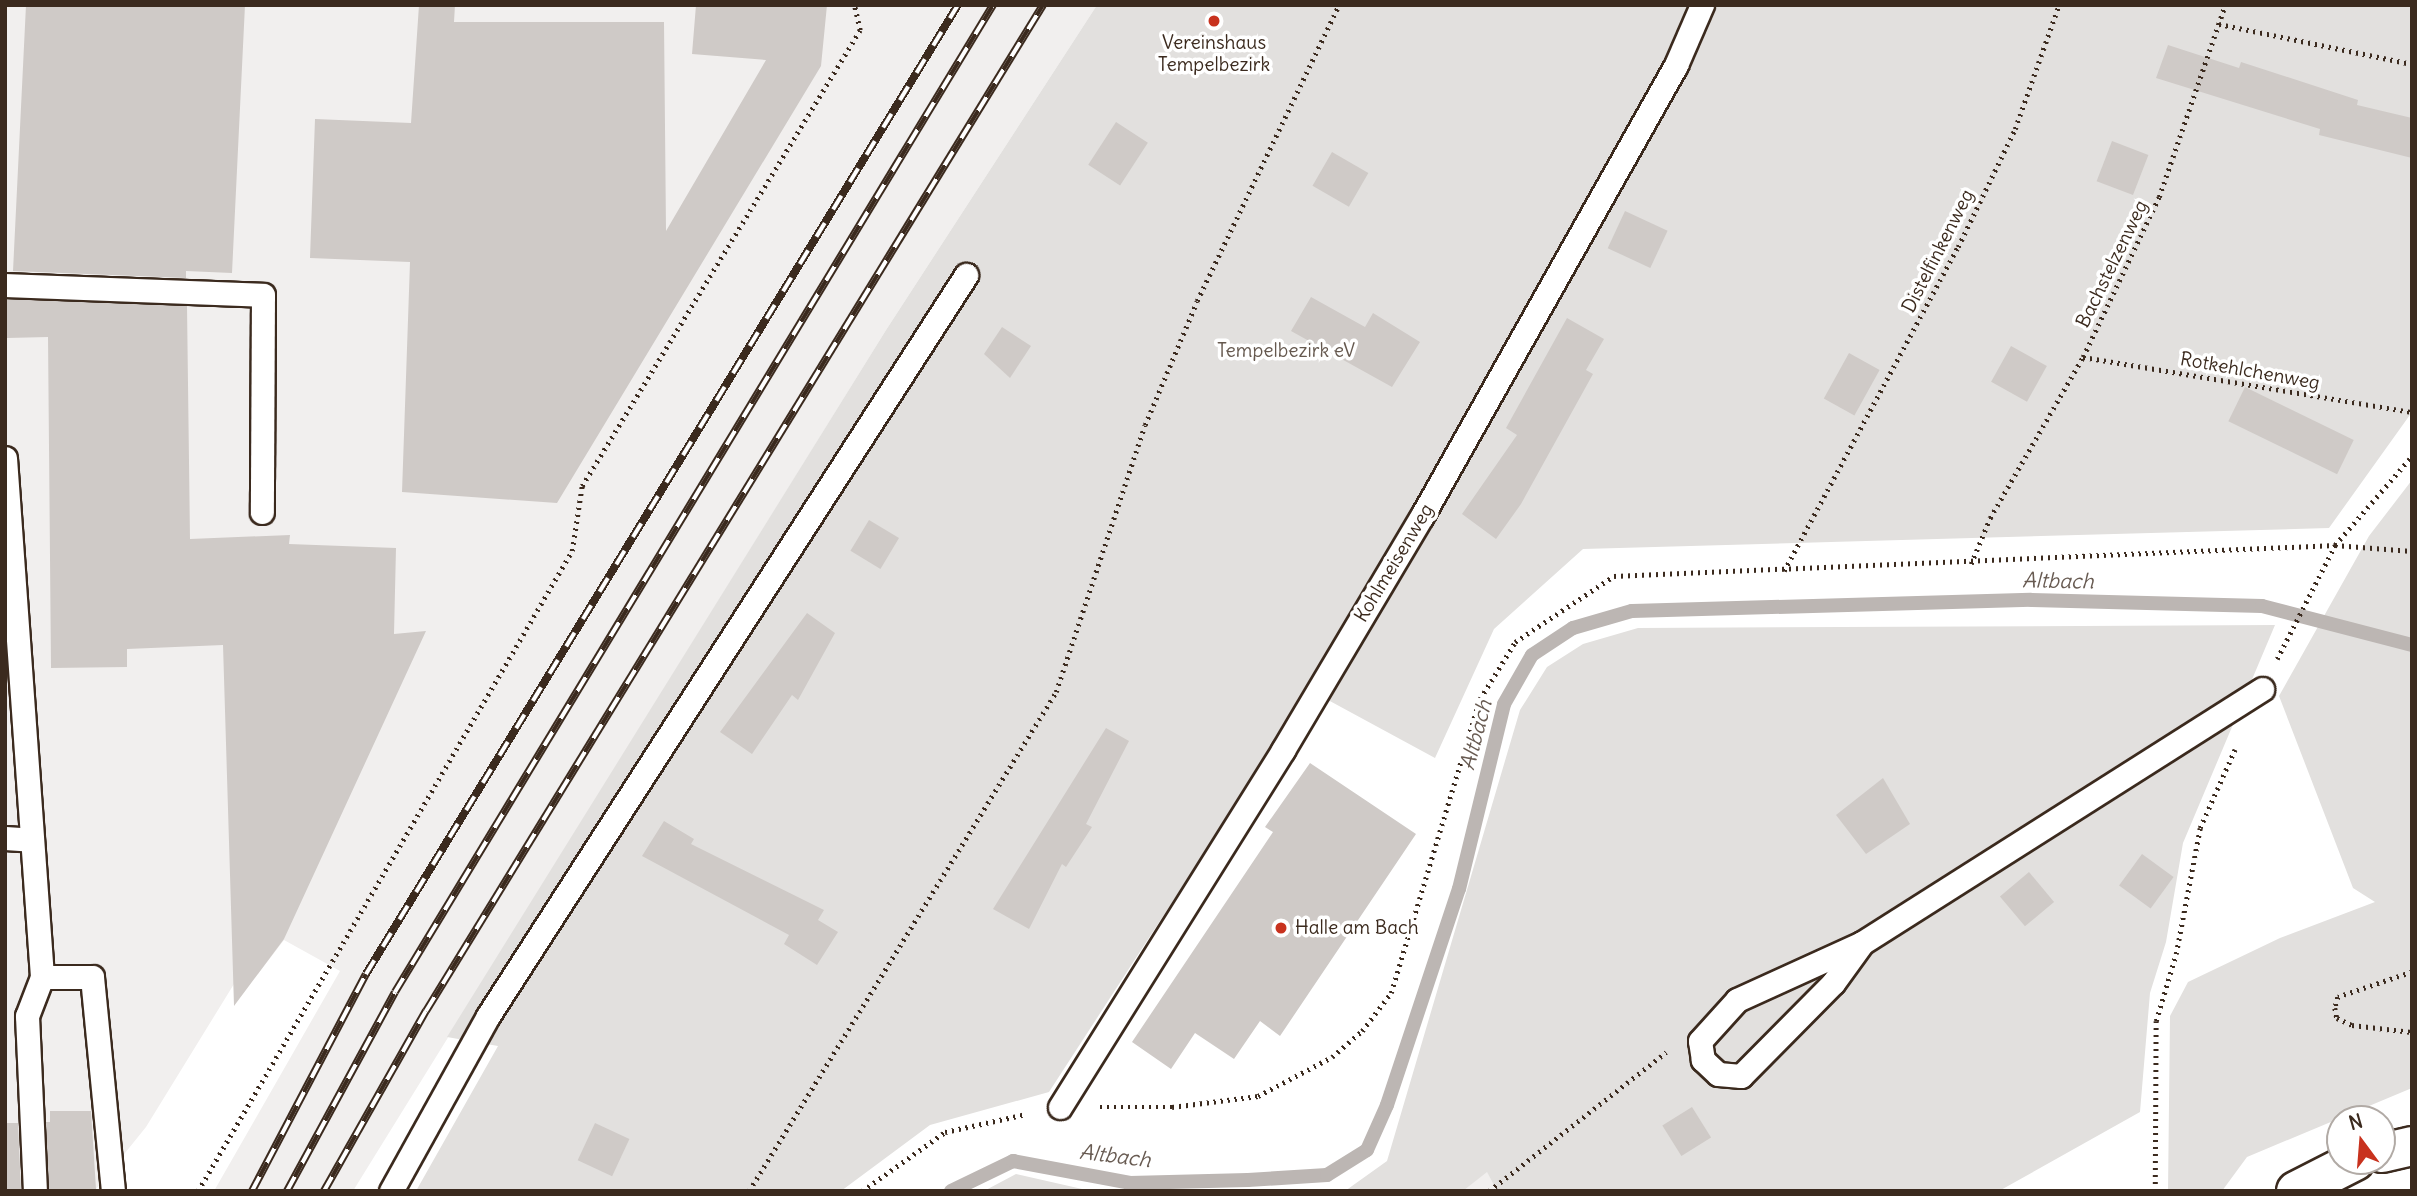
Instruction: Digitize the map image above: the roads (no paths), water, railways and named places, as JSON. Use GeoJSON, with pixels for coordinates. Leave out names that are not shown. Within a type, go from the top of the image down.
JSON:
{"type":"FeatureCollection","features":[{"type":"Feature","properties":{"kind":"street"},"geometry":{"type":"LineString","coordinates":[[2296,1191],[2327,1175]]}},
{"type":"Feature","properties":{"kind":"lane","name":"Kohlmeisenweg"},"geometry":{"type":"LineString","coordinates":[[1060,1107],[1283,750],[1422,516],[1676,65],[1702,5]]}},
{"type":"Feature","properties":{"kind":"lane"},"geometry":{"type":"LineString","coordinates":[[391,1191],[488,1016],[966,275]]}},
{"type":"Feature","properties":{"kind":"lane"},"geometry":{"type":"LineString","coordinates":[[5,285],[263,295],[262,512]]}},
{"type":"Feature","properties":{"kind":"lane"},"geometry":{"type":"LineString","coordinates":[[5,457],[42,977],[27,1016],[35,1191]]}},
{"type":"Feature","properties":{"kind":"lane"},"geometry":{"type":"LineString","coordinates":[[1862,943],[1833,983],[1741,1076],[1718,1074],[1703,1060],[1700,1041],[1737,1000],[1862,943],[2262,689]]}},
{"type":"Feature","properties":{"kind":"lane"},"geometry":{"type":"LineString","coordinates":[[5,838],[31,839]]}},
{"type":"Feature","properties":{"kind":"lane"},"geometry":{"type":"LineString","coordinates":[[42,977],[92,977],[113,1191]]}},
{"type":"Feature","properties":{"kind":"waterway","name":"Altbach"},"geometry":{"type":"LineString","coordinates":[[951,1191],[1013,1161],[1130,1183],[1248,1180],[1327,1175],[1367,1150],[1387,1105],[1459,889],[1504,704],[1532,655],[1573,628],[1632,611],[2031,600],[2262,606],[2412,645]]}},
{"type":"Feature","properties":{"kind":"railway"},"geometry":{"type":"LineString","coordinates":[[252,1191],[366,974],[958,5]]}},
{"type":"Feature","properties":{"kind":"railway"},"geometry":{"type":"LineString","coordinates":[[287,1191],[395,992],[993,5]]}},
{"type":"Feature","properties":{"kind":"railway"},"geometry":{"type":"LineString","coordinates":[[324,1191],[426,1011],[1043,5]]}},
{"type":"Feature","properties":{"kind":"place","name":"Vereinshaus Tempelbezirk"},"geometry":{"type":"Point","coordinates":[1214,21]}},
{"type":"Feature","properties":{"kind":"place","name":"Halle am Bach"},"geometry":{"type":"Point","coordinates":[1281,928]}},
{"type":"Feature","properties":{"kind":"park label","name":"Tempelbezirk eV"},"geometry":{"type":"Point","coordinates":[1286,351]}}]}
